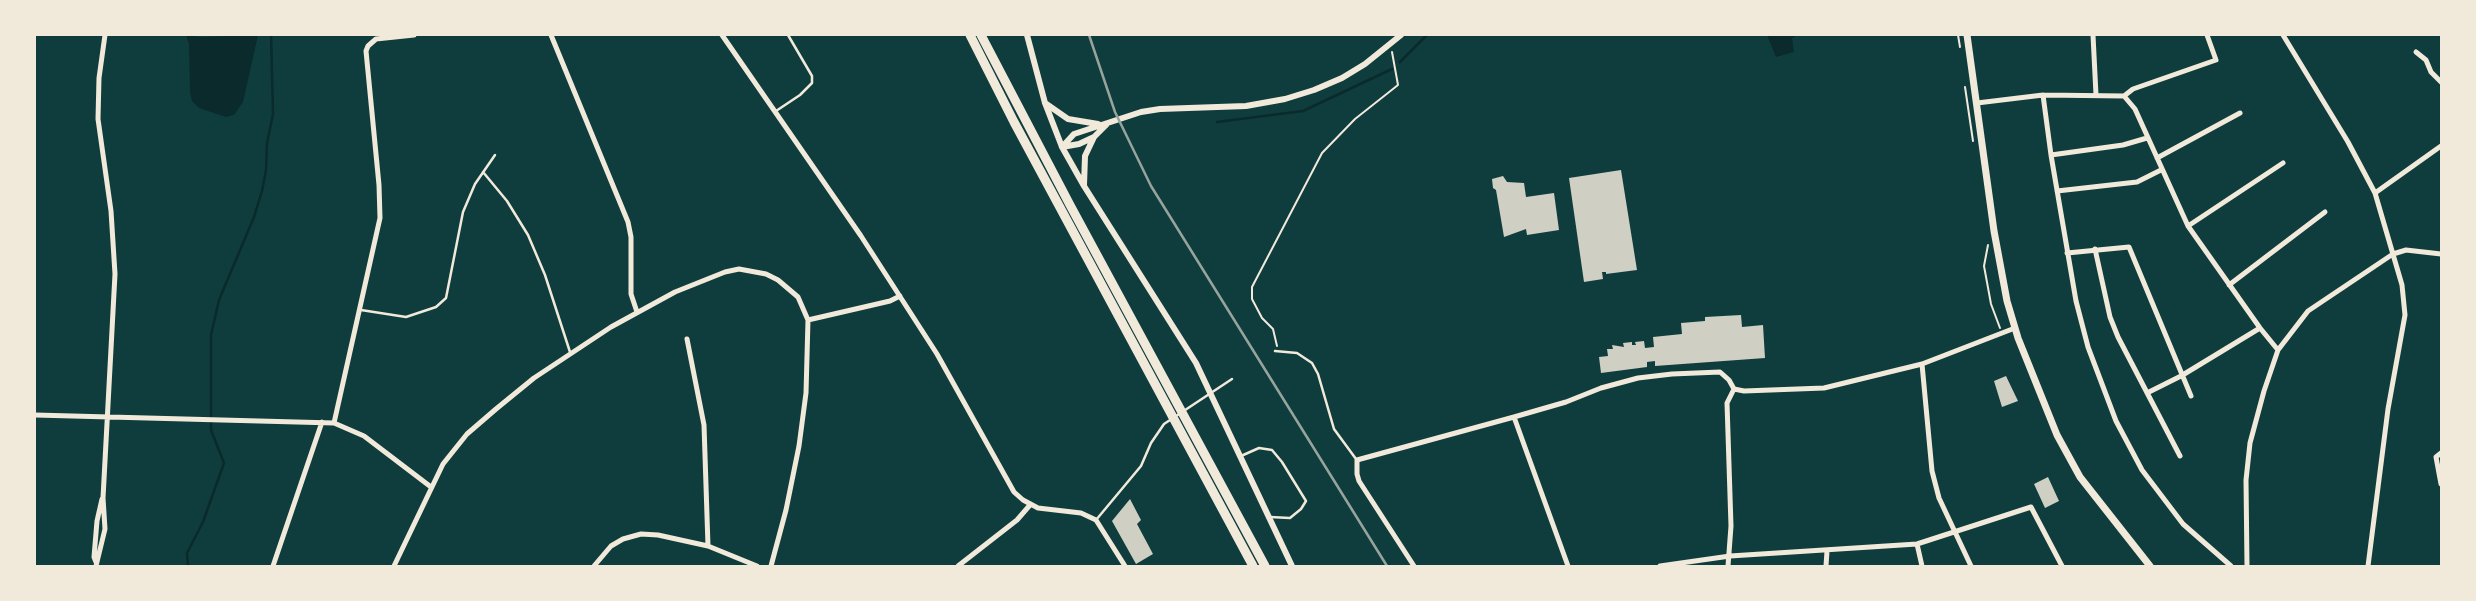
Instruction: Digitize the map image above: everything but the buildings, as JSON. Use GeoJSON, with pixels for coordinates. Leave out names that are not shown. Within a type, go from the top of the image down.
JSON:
{"type":"FeatureCollection","features":[{"type":"Feature","properties":{"kind":"highway"},"geometry":{"type":"LineString","coordinates":[[970,35],[1014,122],[1253,566]]}},
{"type":"Feature","properties":{"kind":"highway"},"geometry":{"type":"LineString","coordinates":[[982,35],[1070,205],[1265,566]]}},
{"type":"Feature","properties":{"kind":"main road"},"geometry":{"type":"LineString","coordinates":[[1967,35],[1994,230],[2004,287],[2014,328],[2041,399],[2066,454],[2080,477],[2150,566]]}},
{"type":"Feature","properties":{"kind":"street"},"geometry":{"type":"LineString","coordinates":[[96,564],[94,556],[97,521],[103,498],[115,274],[111,211],[98,119],[99,78],[104,35]]}},
{"type":"Feature","properties":{"kind":"street"},"geometry":{"type":"LineString","coordinates":[[334,423],[361,310],[380,212],[366,57],[368,46],[372,38],[414,35]]}},
{"type":"Feature","properties":{"kind":"street"},"geometry":{"type":"LineString","coordinates":[[551,35],[628,222],[631,237],[630,294],[637,312]]}},
{"type":"Feature","properties":{"kind":"street"},"geometry":{"type":"LineString","coordinates":[[722,35],[861,236],[900,296],[940,359],[1010,486],[1018,496],[1030,505],[1081,513],[1096,520],[1125,566]]}},
{"type":"Feature","properties":{"kind":"street"},"geometry":{"type":"LineString","coordinates":[[1027,35],[1045,103],[1062,146],[1084,186],[1196,363],[1292,566]]}},
{"type":"Feature","properties":{"kind":"street"},"geometry":{"type":"LineString","coordinates":[[1062,146],[1074,134],[1107,125],[1141,112],[1160,109],[1246,106],[1299,95],[1342,78],[1373,59],[1401,35]]}},
{"type":"Feature","properties":{"kind":"street"},"geometry":{"type":"LineString","coordinates":[[2092,35],[2096,96]]}},
{"type":"Feature","properties":{"kind":"street"},"geometry":{"type":"LineString","coordinates":[[1977,103],[2043,95],[2124,96],[2133,89],[2216,60],[2207,35]]}},
{"type":"Feature","properties":{"kind":"street"},"geometry":{"type":"LineString","coordinates":[[2283,35],[2348,142],[2375,193],[2402,285],[2405,315],[2388,409],[2368,566]]}},
{"type":"Feature","properties":{"kind":"street"},"geometry":{"type":"LineString","coordinates":[[2416,52],[2426,60],[2431,72],[2441,82]]}},
{"type":"Feature","properties":{"kind":"street"},"geometry":{"type":"LineString","coordinates":[[2043,95],[2050,155],[2066,253],[2088,347],[2116,421],[2142,470],[2183,524],[2231,566]]}},
{"type":"Feature","properties":{"kind":"street"},"geometry":{"type":"LineString","coordinates":[[2124,96],[2135,109],[2188,226],[2260,328],[2278,350]]}},
{"type":"Feature","properties":{"kind":"street"},"geometry":{"type":"LineString","coordinates":[[1045,103],[1068,119],[1089,124],[1107,125]]}},
{"type":"Feature","properties":{"kind":"street"},"geometry":{"type":"LineString","coordinates":[[2157,158],[2240,113]]}},
{"type":"Feature","properties":{"kind":"street"},"geometry":{"type":"LineString","coordinates":[[1062,146],[1079,144],[1094,137],[1107,125]]}},
{"type":"Feature","properties":{"kind":"street"},"geometry":{"type":"LineString","coordinates":[[1084,186],[1085,156],[1094,137]]}},
{"type":"Feature","properties":{"kind":"street"},"geometry":{"type":"LineString","coordinates":[[2050,155],[2123,145],[2147,138]]}},
{"type":"Feature","properties":{"kind":"street"},"geometry":{"type":"LineString","coordinates":[[2375,193],[2441,146]]}},
{"type":"Feature","properties":{"kind":"street"},"geometry":{"type":"LineString","coordinates":[[2188,226],[2283,163]]}},
{"type":"Feature","properties":{"kind":"street"},"geometry":{"type":"LineString","coordinates":[[2056,191],[2137,182],[2161,170]]}},
{"type":"Feature","properties":{"kind":"street"},"geometry":{"type":"LineString","coordinates":[[2229,285],[2326,212]]}},
{"type":"Feature","properties":{"kind":"street"},"geometry":{"type":"LineString","coordinates":[[2066,253],[2130,247],[2190,396]]}},
{"type":"Feature","properties":{"kind":"street"},"geometry":{"type":"LineString","coordinates":[[2095,249],[2110,316],[2118,338],[2180,456]]}},
{"type":"Feature","properties":{"kind":"street"},"geometry":{"type":"LineString","coordinates":[[2247,566],[2246,480],[2250,443],[2264,391],[2278,350],[2308,311],[2393,254],[2406,250],[2441,254]]}},
{"type":"Feature","properties":{"kind":"street"},"geometry":{"type":"LineString","coordinates":[[394,566],[431,487],[444,464],[467,434],[520,389],[570,352],[637,312],[693,284],[739,269],[766,274],[778,280],[798,297],[808,320],[807,371],[800,436],[786,510],[771,566]]}},
{"type":"Feature","properties":{"kind":"street"},"geometry":{"type":"LineString","coordinates":[[808,320],[890,302],[900,296]]}},
{"type":"Feature","properties":{"kind":"street"},"geometry":{"type":"LineString","coordinates":[[1734,390],[1744,392],[1824,388],[1922,364],[2014,328]]}},
{"type":"Feature","properties":{"kind":"street"},"geometry":{"type":"LineString","coordinates":[[2147,392],[2181,376],[2260,328]]}},
{"type":"Feature","properties":{"kind":"street"},"geometry":{"type":"LineString","coordinates":[[687,339],[704,424],[708,546]]}},
{"type":"Feature","properties":{"kind":"street"},"geometry":{"type":"LineString","coordinates":[[1922,364],[1932,471],[1939,498],[1953,532],[1971,566]]}},
{"type":"Feature","properties":{"kind":"street"},"geometry":{"type":"LineString","coordinates":[[1414,566],[1360,481],[1357,474],[1357,460],[1514,417],[1625,381],[1672,374],[1720,372],[1729,380],[1734,390]]}},
{"type":"Feature","properties":{"kind":"street"},"geometry":{"type":"LineString","coordinates":[[1728,566],[1730,556],[1731,489],[1727,403],[1734,390]]}},
{"type":"Feature","properties":{"kind":"street"},"geometry":{"type":"LineString","coordinates":[[35,415],[334,423],[364,436],[431,487]]}},
{"type":"Feature","properties":{"kind":"street"},"geometry":{"type":"LineString","coordinates":[[1514,417],[1568,566]]}},
{"type":"Feature","properties":{"kind":"street"},"geometry":{"type":"LineString","coordinates":[[273,566],[322,422]]}},
{"type":"Feature","properties":{"kind":"street"},"geometry":{"type":"LineString","coordinates":[[2441,453],[2436,457],[2441,484]]}},
{"type":"Feature","properties":{"kind":"street"},"geometry":{"type":"LineString","coordinates":[[958,566],[1017,520],[1030,505]]}},
{"type":"Feature","properties":{"kind":"street"},"geometry":{"type":"LineString","coordinates":[[1660,566],[1730,556],[1917,544],[2031,507],[2062,566]]}},
{"type":"Feature","properties":{"kind":"street"},"geometry":{"type":"LineString","coordinates":[[594,566],[611,546],[634,535],[658,535],[708,546],[757,566]]}},
{"type":"Feature","properties":{"kind":"street"},"geometry":{"type":"LineString","coordinates":[[1917,544],[1922,566]]}},
{"type":"Feature","properties":{"kind":"street"},"geometry":{"type":"LineString","coordinates":[[1826,566],[1828,551]]}},
{"type":"Feature","properties":{"kind":"lane"},"geometry":{"type":"LineString","coordinates":[[774,112],[800,95],[812,83],[812,76],[788,35]]}},
{"type":"Feature","properties":{"kind":"lane"},"geometry":{"type":"LineString","coordinates":[[361,310],[402,317],[428,311],[442,303],[449,291],[450,271],[463,212],[475,184],[495,155]]}},
{"type":"Feature","properties":{"kind":"lane"},"geometry":{"type":"LineString","coordinates":[[483,172],[507,201],[528,235],[545,275],[570,352]]}},
{"type":"Feature","properties":{"kind":"lane"},"geometry":{"type":"LineString","coordinates":[[1275,351],[1297,352],[1312,363],[1318,374],[1334,429],[1357,460]]}},
{"type":"Feature","properties":{"kind":"lane"},"geometry":{"type":"LineString","coordinates":[[1096,520],[1141,466],[1151,443],[1166,423],[1232,379]]}},
{"type":"Feature","properties":{"kind":"lane"},"geometry":{"type":"LineString","coordinates":[[1241,456],[1259,448],[1272,450],[1282,462],[1306,500],[1301,509],[1290,518],[1270,517]]}},
{"type":"Feature","properties":{"kind":"path"},"geometry":{"type":"LineString","coordinates":[[1958,35],[1960,51]]}},
{"type":"Feature","properties":{"kind":"path"},"geometry":{"type":"LineString","coordinates":[[1276,342],[1273,329],[1262,318],[1252,299],[1252,287],[1322,153],[1355,119],[1398,85],[1397,73],[1391,53]]}},
{"type":"Feature","properties":{"kind":"path"},"geometry":{"type":"LineString","coordinates":[[1965,87],[1970,136]]}},
{"type":"Feature","properties":{"kind":"path"},"geometry":{"type":"LineString","coordinates":[[1984,266],[1991,304],[2002,332]]}},
{"type":"Feature","properties":{"kind":"water"},"geometry":{"type":"Polygon","coordinates":[[[186,35],[201,37],[258,35],[243,102],[234,115],[226,117],[199,108],[192,101],[190,92],[189,44],[186,35]]]}},
{"type":"Feature","properties":{"kind":"water"},"geometry":{"type":"Polygon","coordinates":[[[1767,35],[1798,35],[1792,38],[1794,52],[1776,57],[1767,35]]]}},
{"type":"Feature","properties":{"kind":"waterway"},"geometry":{"type":"LineString","coordinates":[[188,566],[187,553],[203,522],[224,463],[211,430],[211,335],[219,300],[254,217],[262,191],[266,170],[267,143],[273,114],[271,35]]}},
{"type":"Feature","properties":{"kind":"waterway"},"geometry":{"type":"LineString","coordinates":[[1400,62],[1427,35]]}},
{"type":"Feature","properties":{"kind":"waterway"},"geometry":{"type":"LineString","coordinates":[[1217,122],[1303,111],[1392,69]]}},
{"type":"Feature","properties":{"kind":"railway"},"geometry":{"type":"LineString","coordinates":[[1089,35],[1115,112],[1151,186],[1387,566]]}}]}
